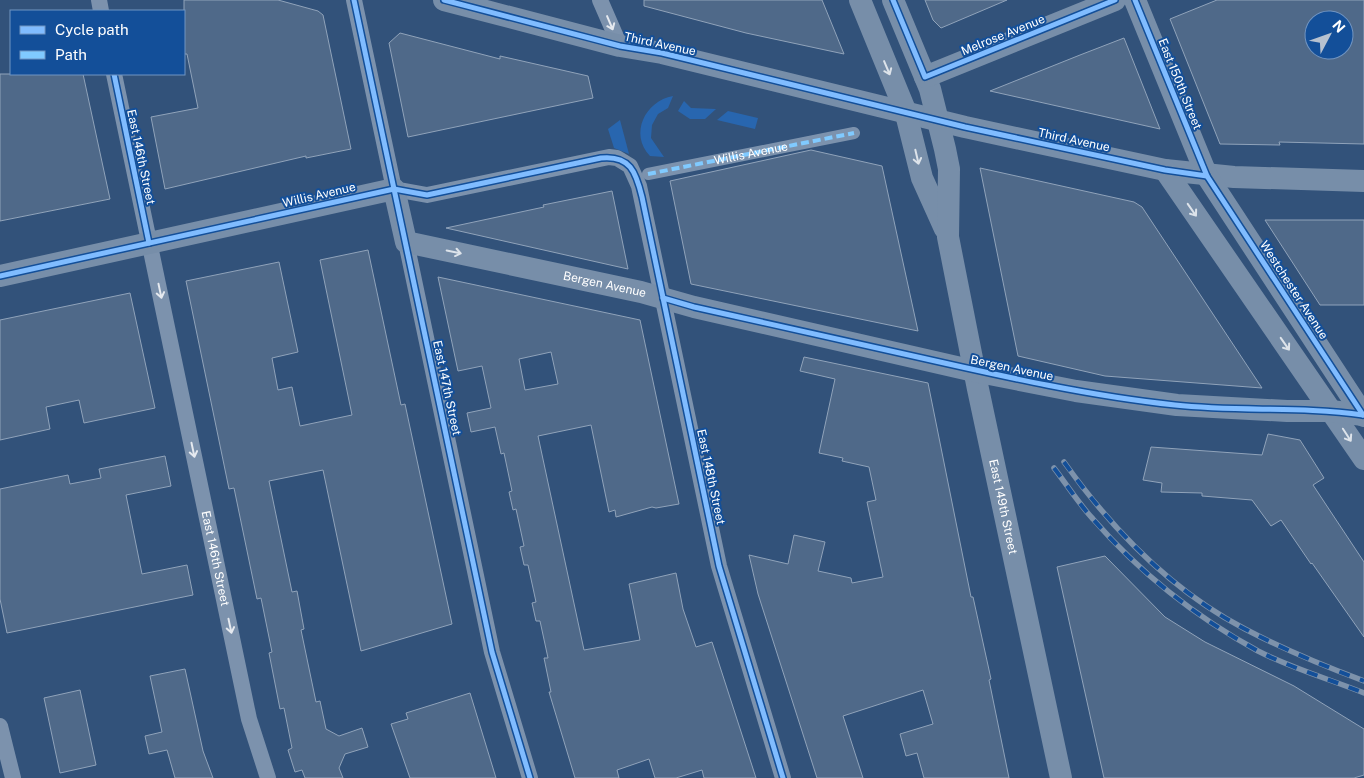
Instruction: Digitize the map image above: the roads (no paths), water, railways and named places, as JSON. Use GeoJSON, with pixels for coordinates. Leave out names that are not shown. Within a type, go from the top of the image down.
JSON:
{"type":"FeatureCollection","features":[{"type":"Feature","properties":{"kind":"main road","name":"Third Avenue"},"geometry":{"type":"LineString","coordinates":[[444,0],[620,46],[662,53],[938,119],[1165,170],[1207,176],[1364,181]]}},
{"type":"Feature","properties":{"kind":"main road","name":"East 149th Street"},"geometry":{"type":"LineString","coordinates":[[860,0],[905,110],[922,178],[948,237]]}},
{"type":"Feature","properties":{"kind":"main road","name":"East 149th Street"},"geometry":{"type":"LineString","coordinates":[[893,0],[925,78],[938,119],[948,169],[948,237],[974,371],[1061,778]]}},
{"type":"Feature","properties":{"kind":"main road","name":"Melrose Avenue"},"geometry":{"type":"LineString","coordinates":[[925,78],[1115,0]]}},
{"type":"Feature","properties":{"kind":"main road","name":"East 150th Street"},"geometry":{"type":"LineString","coordinates":[[1135,0],[1207,176]]}},
{"type":"Feature","properties":{"kind":"main road"},"geometry":{"type":"LineString","coordinates":[[1165,170],[1364,459]]}},
{"type":"Feature","properties":{"kind":"main road","name":"Westchester Avenue"},"geometry":{"type":"LineString","coordinates":[[1207,176],[1364,416]]}},
{"type":"Feature","properties":{"kind":"main road","name":"East 147th Street"},"geometry":{"type":"LineString","coordinates":[[394,189],[406,242]]}},
{"type":"Feature","properties":{"kind":"main road","name":"Willis Avenue"},"geometry":{"type":"LineString","coordinates":[[0,276],[394,189]]}},
{"type":"Feature","properties":{"kind":"main road","name":"Bergen Avenue"},"geometry":{"type":"LineString","coordinates":[[406,242],[663,298],[694,307],[974,371],[1076,391],[1177,406],[1287,411],[1332,410],[1364,416]]}},
{"type":"Feature","properties":{"kind":"street","name":"East 147th Street"},"geometry":{"type":"LineString","coordinates":[[354,0],[394,189]]}},
{"type":"Feature","properties":{"kind":"street"},"geometry":{"type":"LineString","coordinates":[[600,0],[620,46]]}},
{"type":"Feature","properties":{"kind":"street","name":"East 146th Street"},"geometry":{"type":"LineString","coordinates":[[114,75],[249,719],[268,778]]}},
{"type":"Feature","properties":{"kind":"street","name":"Willis Avenue"},"geometry":{"type":"LineString","coordinates":[[394,189],[427,195],[609,158],[624,161],[642,175],[854,133]]}},
{"type":"Feature","properties":{"kind":"street","name":"East 148th Street"},"geometry":{"type":"LineString","coordinates":[[642,175],[663,298],[722,574],[783,778]]}},
{"type":"Feature","properties":{"kind":"street","name":"East 147th Street"},"geometry":{"type":"LineString","coordinates":[[406,242],[492,652],[530,778]]}},
{"type":"Feature","properties":{"kind":"street"},"geometry":{"type":"LineString","coordinates":[[0,726],[13,778]]}},
{"type":"Feature","properties":{"kind":"railway"},"geometry":{"type":"LineString","coordinates":[[1064,462],[1082,487],[1123,534],[1168,577],[1193,596],[1218,614],[1259,636],[1304,657],[1364,681]]}},
{"type":"Feature","properties":{"kind":"railway"},"geometry":{"type":"LineString","coordinates":[[1054,468],[1083,507],[1111,539],[1150,576],[1191,609],[1258,651],[1364,693]]}}]}
